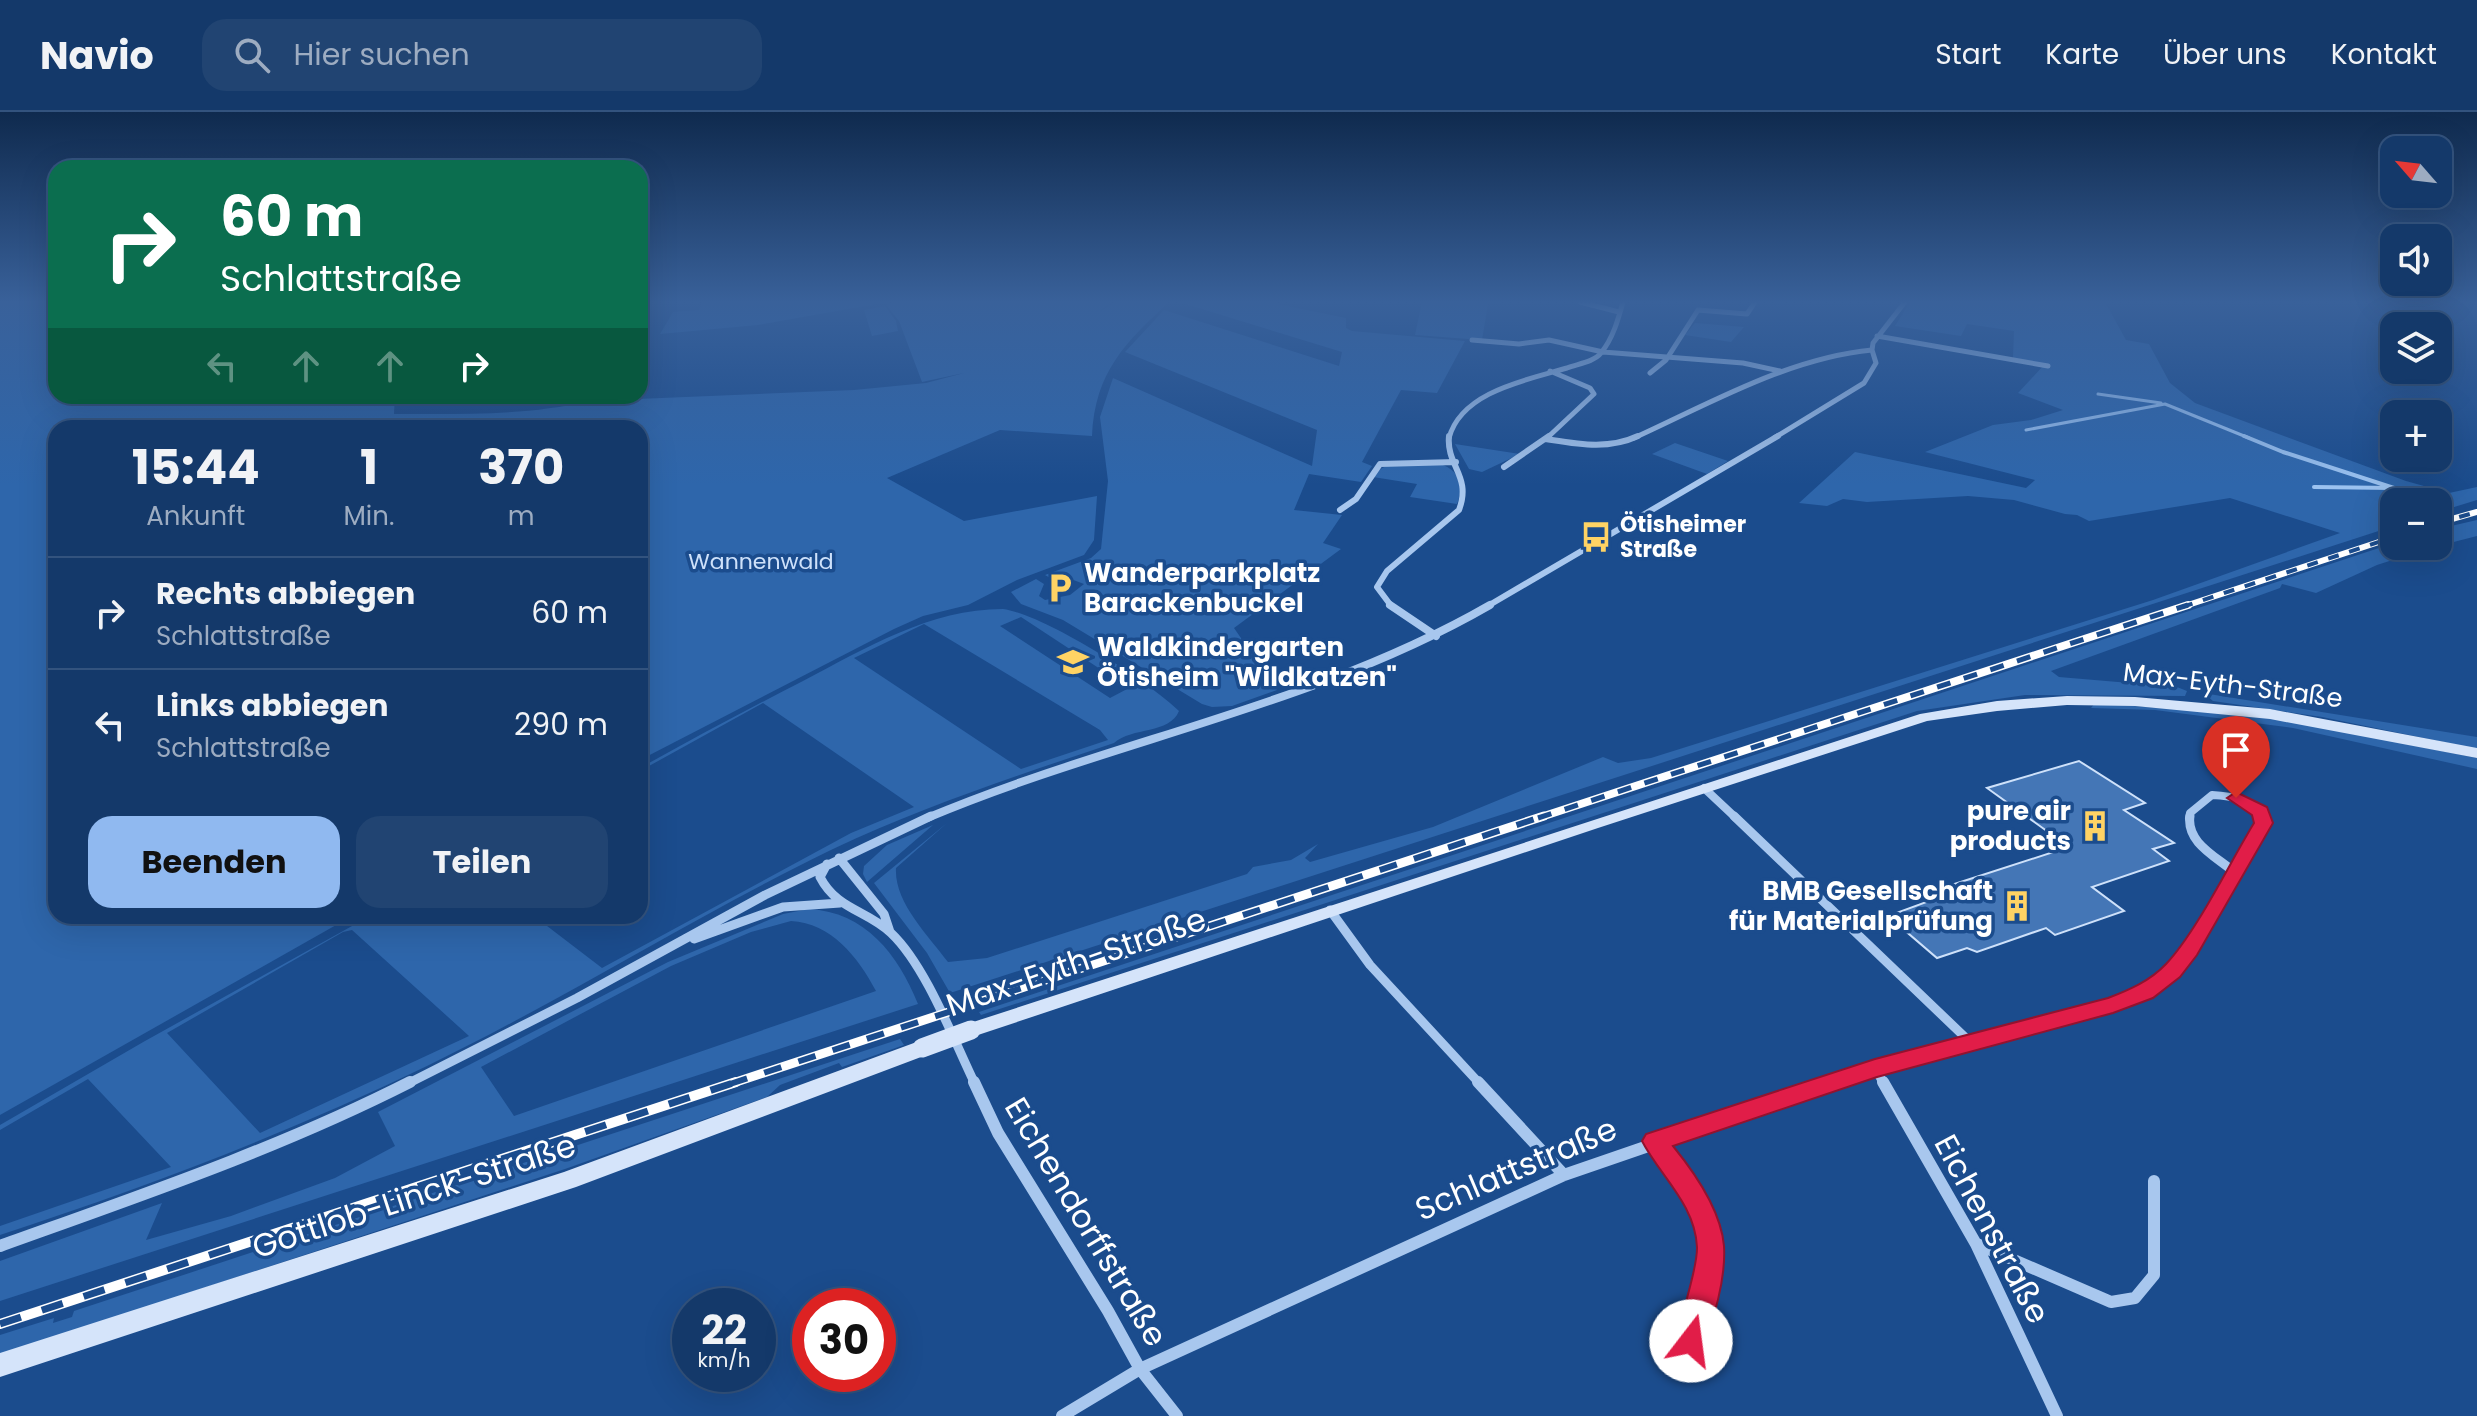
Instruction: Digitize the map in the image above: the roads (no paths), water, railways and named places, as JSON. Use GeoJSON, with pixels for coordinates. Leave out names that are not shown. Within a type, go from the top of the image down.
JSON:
{"type":"FeatureCollection","features":[{"type":"Feature","properties":{"kind":"street"},"geometry":{"type":"LineString","coordinates":[[1436,636],[1391,606],[1381,597],[1377,587],[1387,571],[1459,510],[1467,489],[1448,445],[1448,434],[1466,411],[1491,394],[1580,363]]}},
{"type":"Feature","properties":{"kind":"street"},"geometry":{"type":"LineString","coordinates":[[1650,373],[1662,363]]}},
{"type":"Feature","properties":{"kind":"street"},"geometry":{"type":"LineString","coordinates":[[1739,363],[1781,372]]}},
{"type":"Feature","properties":{"kind":"street"},"geometry":{"type":"LineString","coordinates":[[1546,439],[1590,446],[1627,441],[1781,372],[1813,363]]}},
{"type":"Feature","properties":{"kind":"street"},"geometry":{"type":"LineString","coordinates":[[0,1246],[223,1166],[347,1114],[469,1055],[839,858],[1003,789],[1212,719],[1285,698],[1359,671],[1436,636],[1463,623],[1864,383],[1875,369],[1876,363]]}},
{"type":"Feature","properties":{"kind":"street"},"geometry":{"type":"LineString","coordinates":[[2030,363],[2048,366]]}},
{"type":"Feature","properties":{"kind":"street"},"geometry":{"type":"LineString","coordinates":[[1504,467],[1546,439],[1594,394],[1577,382],[1550,371]]}},
{"type":"Feature","properties":{"kind":"street"},"geometry":{"type":"LineString","coordinates":[[1340,510],[1356,499],[1380,464],[1456,462]]}},
{"type":"Feature","properties":{"kind":"street","name":"Max-Eyth-Straße"},"geometry":{"type":"LineString","coordinates":[[844,1077],[971,1030],[1330,910],[1925,717],[2030,701],[2125,699],[2200,704],[2358,728],[2477,753]]}},
{"type":"Feature","properties":{"kind":"street"},"geometry":{"type":"LineString","coordinates":[[1704,788],[1970,1042]]}},
{"type":"Feature","properties":{"kind":"street","name":"Schlattstraße"},"geometry":{"type":"LineString","coordinates":[[1062,1416],[1140,1369],[1564,1175],[1655,1141],[1875,1068],[2113,1005],[2145,992],[2172,971],[2189,950],[2263,823],[2260,812],[2236,798],[2212,795],[2190,813],[2188,828],[2194,839],[2233,871]]}},
{"type":"Feature","properties":{"kind":"street","name":"Eichendorffstraße"},"geometry":{"type":"LineString","coordinates":[[839,858],[884,914],[891,933],[930,991],[998,1133],[1108,1311],[1140,1369],[1177,1416]]}},
{"type":"Feature","properties":{"kind":"street"},"geometry":{"type":"LineString","coordinates":[[827,864],[820,877],[829,894],[891,933]]}},
{"type":"Feature","properties":{"kind":"street"},"geometry":{"type":"LineString","coordinates":[[659,953],[779,906],[810,901],[840,903]]}},
{"type":"Feature","properties":{"kind":"street"},"geometry":{"type":"LineString","coordinates":[[1330,910],[1370,965],[1564,1175]]}},
{"type":"Feature","properties":{"kind":"street","name":"Eichenstraße"},"geometry":{"type":"LineString","coordinates":[[1875,1068],[1976,1244],[2057,1416]]}},
{"type":"Feature","properties":{"kind":"street","name":"Gottlob-Linck-Straße"},"geometry":{"type":"LineString","coordinates":[[0,1365],[568,1180],[844,1077]]}},
{"type":"Feature","properties":{"kind":"street"},"geometry":{"type":"LineString","coordinates":[[1655,1141],[1678,1170],[1698,1205],[1710,1245],[1706,1286],[1683,1368]]}},
{"type":"Feature","properties":{"kind":"street"},"geometry":{"type":"LineString","coordinates":[[1976,1244],[2111,1302],[2135,1298],[2154,1275],[2154,1181]]}},
{"type":"Feature","properties":{"kind":"waterway"},"geometry":{"type":"LineString","coordinates":[[2098,394],[2161,403]]}},
{"type":"Feature","properties":{"kind":"waterway"},"geometry":{"type":"LineString","coordinates":[[2026,430],[2165,404],[2249,438]]}},
{"type":"Feature","properties":{"kind":"waterway"},"geometry":{"type":"LineString","coordinates":[[2244,436],[2394,488]]}},
{"type":"Feature","properties":{"kind":"waterway"},"geometry":{"type":"LineString","coordinates":[[2314,487],[2393,488]]}},
{"type":"Feature","properties":{"kind":"railway"},"geometry":{"type":"LineString","coordinates":[[2452,519],[2477,512]]}},
{"type":"Feature","properties":{"kind":"railway"},"geometry":{"type":"LineString","coordinates":[[2182,607],[2380,542]]}},
{"type":"Feature","properties":{"kind":"railway"},"geometry":{"type":"LineString","coordinates":[[1538,818],[2188,605]]}},
{"type":"Feature","properties":{"kind":"railway"},"geometry":{"type":"LineString","coordinates":[[730,1084],[1544,816]]}},
{"type":"Feature","properties":{"kind":"railway"},"geometry":{"type":"LineString","coordinates":[[0,1324],[736,1082]]}},
{"type":"Feature","properties":{"kind":"place","name":"Ötisheimer Straße"},"geometry":{"type":"Point","coordinates":[1596,537]}},
{"type":"Feature","properties":{"kind":"place","name":"Wanderparkplatz Barackenbuckel"},"geometry":{"type":"Point","coordinates":[1060,588]}},
{"type":"Feature","properties":{"kind":"place","name":"Waldkindergarten Ötisheim \"Wildkatzen\""},"geometry":{"type":"Point","coordinates":[1073,662]}},
{"type":"Feature","properties":{"kind":"place","name":"pure air products"},"geometry":{"type":"Point","coordinates":[2095,826]}},
{"type":"Feature","properties":{"kind":"place","name":"BMB Gesellschaft für Materialprüfung"},"geometry":{"type":"Point","coordinates":[2017,906]}},
{"type":"Feature","properties":{"kind":"park label","name":"Wannenwald"},"geometry":{"type":"Point","coordinates":[761,561]}}]}
